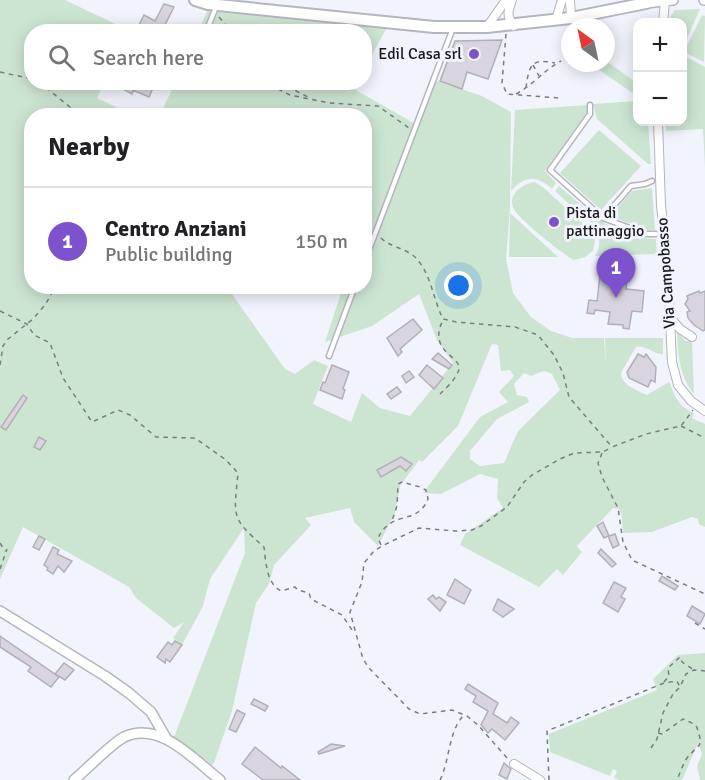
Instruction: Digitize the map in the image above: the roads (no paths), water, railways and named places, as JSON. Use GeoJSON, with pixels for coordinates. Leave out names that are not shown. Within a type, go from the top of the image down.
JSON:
{"type":"FeatureCollection","features":[{"type":"Feature","properties":{"kind":"main road"},"geometry":{"type":"LineString","coordinates":[[195,0],[215,9],[434,27],[511,26],[561,19]]}},
{"type":"Feature","properties":{"kind":"main road"},"geometry":{"type":"LineString","coordinates":[[571,18],[623,4],[649,1]]}},
{"type":"Feature","properties":{"kind":"street"},"geometry":{"type":"LineString","coordinates":[[487,27],[506,0]]}},
{"type":"Feature","properties":{"kind":"street"},"geometry":{"type":"LineString","coordinates":[[511,26],[508,12],[513,0]]}},
{"type":"Feature","properties":{"kind":"street"},"geometry":{"type":"LineString","coordinates":[[556,20],[562,0]]}},
{"type":"Feature","properties":{"kind":"street"},"geometry":{"type":"LineString","coordinates":[[570,0],[571,18]]}},
{"type":"Feature","properties":{"kind":"street"},"geometry":{"type":"LineString","coordinates":[[649,1],[669,0],[664,18]]}},
{"type":"Feature","properties":{"kind":"street","name":"Via Campobasso"},"geometry":{"type":"LineString","coordinates":[[658,126],[655,170],[672,362],[678,385],[691,401],[705,411]]}},
{"type":"Feature","properties":{"kind":"street"},"geometry":{"type":"LineString","coordinates":[[669,316],[680,329],[692,337]]}},
{"type":"Feature","properties":{"kind":"street"},"geometry":{"type":"LineString","coordinates":[[0,611],[105,675],[129,693],[152,712],[162,737]]}},
{"type":"Feature","properties":{"kind":"street"},"geometry":{"type":"LineString","coordinates":[[74,780],[123,738],[140,733],[162,737],[220,780]]}},
{"type":"Feature","properties":{"kind":"street"},"geometry":{"type":"LineString","coordinates":[[514,764],[540,780]]}},
{"type":"Feature","properties":{"kind":"lane"},"geometry":{"type":"LineString","coordinates":[[209,24],[215,9]]}},
{"type":"Feature","properties":{"kind":"lane"},"geometry":{"type":"LineString","coordinates":[[372,242],[454,27]]}},
{"type":"Feature","properties":{"kind":"lane"},"geometry":{"type":"LineString","coordinates":[[590,105],[590,114],[550,170],[603,218],[646,234],[660,234]]}},
{"type":"Feature","properties":{"kind":"lane"},"geometry":{"type":"LineString","coordinates":[[603,218],[631,186],[656,181]]}},
{"type":"Feature","properties":{"kind":"lane"},"geometry":{"type":"LineString","coordinates":[[329,356],[352,294]]}},
{"type":"Feature","properties":{"kind":"place","name":"Edil Casa srl"},"geometry":{"type":"Point","coordinates":[474,54]}},
{"type":"Feature","properties":{"kind":"place","name":"Pista di pattinaggio"},"geometry":{"type":"Point","coordinates":[554,222]}},
{"type":"Feature","properties":{"kind":"place","name":"Centro Anziani"},"geometry":{"type":"Point","coordinates":[616,298]}}]}
